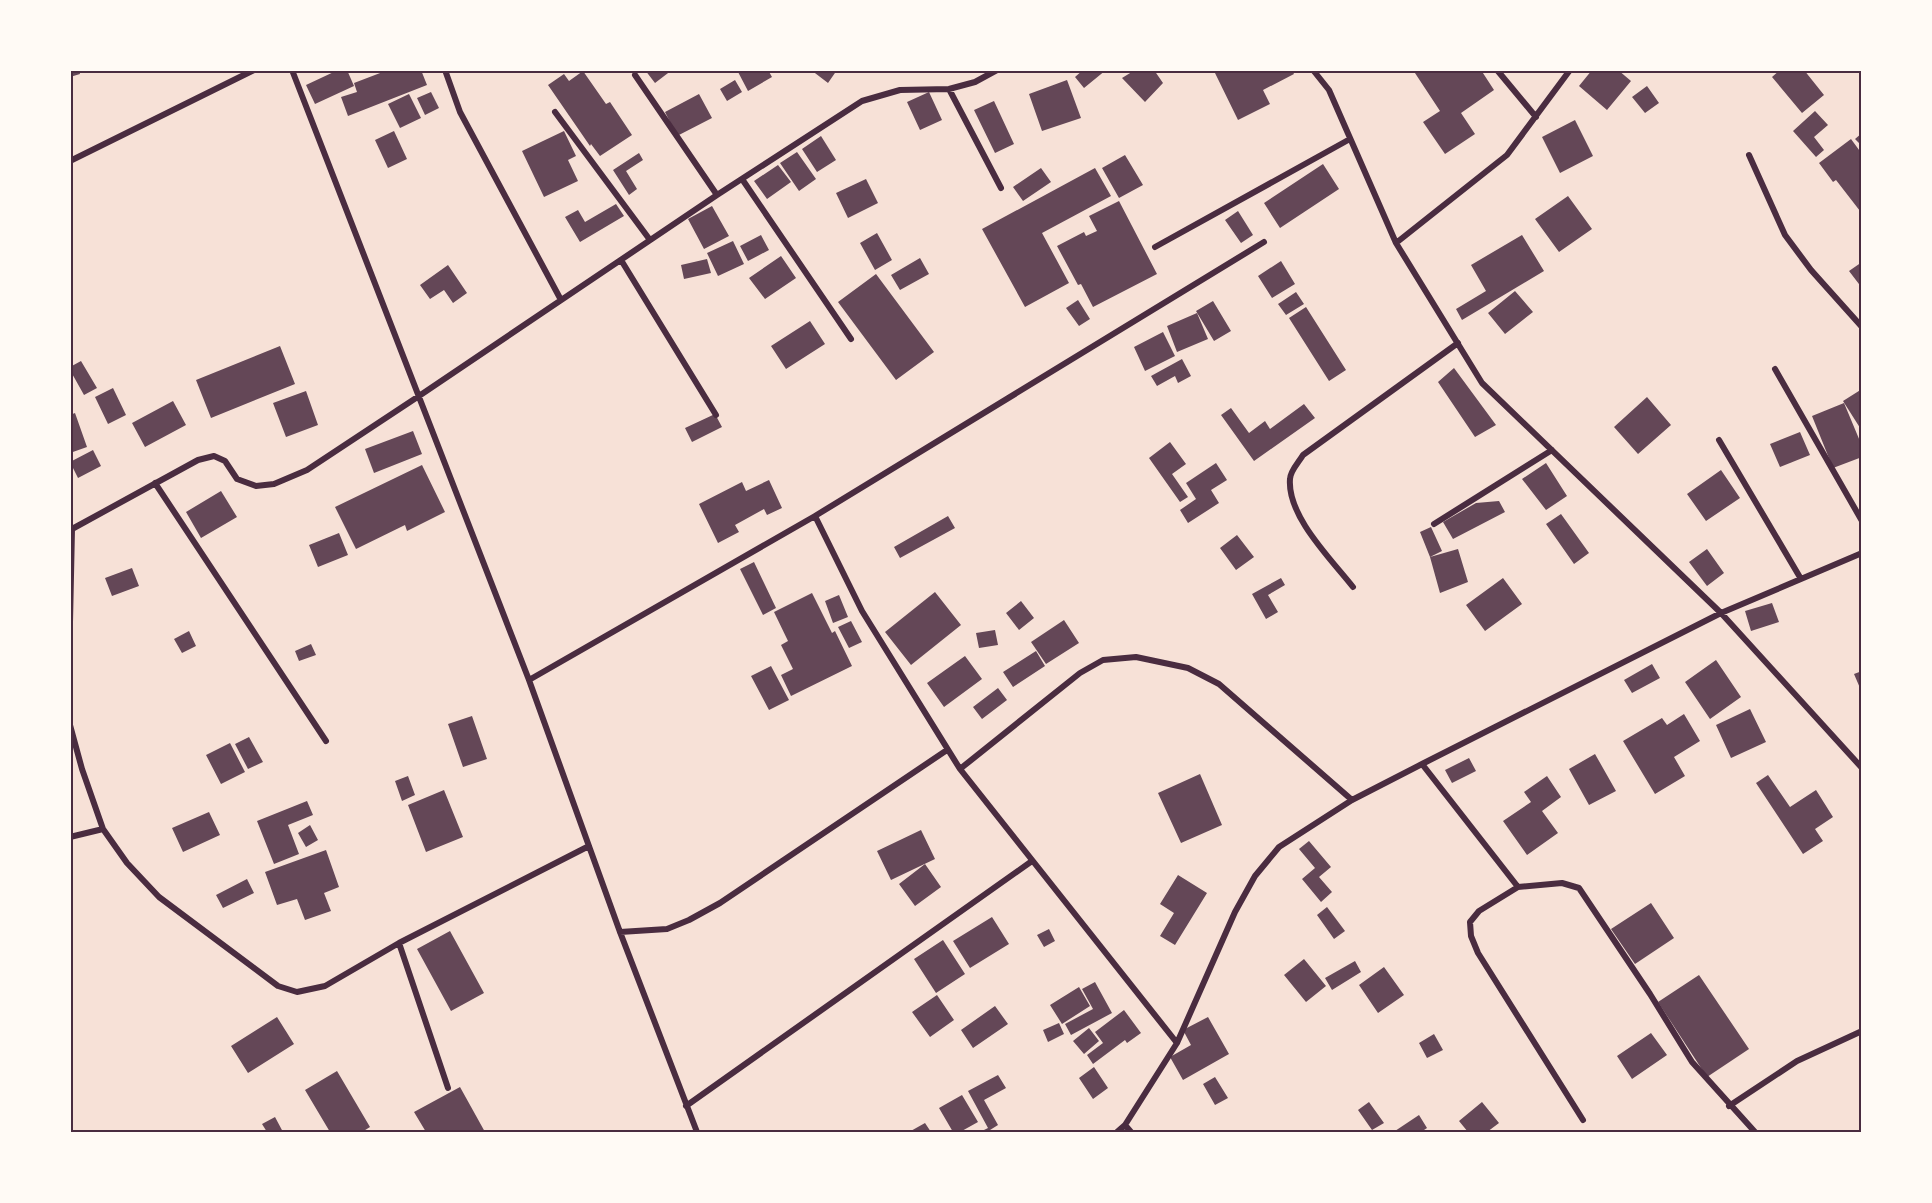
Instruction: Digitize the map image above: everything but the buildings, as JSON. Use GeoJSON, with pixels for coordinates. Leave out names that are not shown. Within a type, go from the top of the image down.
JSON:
{"type":"FeatureCollection","features":[{"type":"Feature","properties":{"kind":"street"},"geometry":{"type":"LineString","coordinates":[[70,161],[254,70]]}},
{"type":"Feature","properties":{"kind":"street"},"geometry":{"type":"LineString","coordinates":[[292,70],[529,680],[620,932],[698,1132]]}},
{"type":"Feature","properties":{"kind":"street"},"geometry":{"type":"LineString","coordinates":[[445,70],[460,112],[561,300]]}},
{"type":"Feature","properties":{"kind":"street"},"geometry":{"type":"LineString","coordinates":[[70,622],[71,527],[198,460],[214,456],[225,461],[237,479],[256,486],[274,484],[307,470],[742,178],[862,101],[900,90],[949,88],[975,82],[997,70]]}},
{"type":"Feature","properties":{"kind":"street"},"geometry":{"type":"LineString","coordinates":[[1313,70],[1329,90],[1396,243],[1482,383],[1720,613],[1862,768]]}},
{"type":"Feature","properties":{"kind":"street"},"geometry":{"type":"LineString","coordinates":[[1497,70],[1536,117]]}},
{"type":"Feature","properties":{"kind":"street"},"geometry":{"type":"LineString","coordinates":[[1396,243],[1507,155],[1570,70]]}},
{"type":"Feature","properties":{"kind":"street"},"geometry":{"type":"LineString","coordinates":[[635,75],[717,195]]}},
{"type":"Feature","properties":{"kind":"street"},"geometry":{"type":"LineString","coordinates":[[949,88],[1001,188]]}},
{"type":"Feature","properties":{"kind":"street"},"geometry":{"type":"LineString","coordinates":[[555,112],[650,240]]}},
{"type":"Feature","properties":{"kind":"street"},"geometry":{"type":"LineString","coordinates":[[1155,247],[1350,139]]}},
{"type":"Feature","properties":{"kind":"street"},"geometry":{"type":"LineString","coordinates":[[1749,155],[1785,235],[1811,270],[1862,327]]}},
{"type":"Feature","properties":{"kind":"street"},"geometry":{"type":"LineString","coordinates":[[742,178],[851,339]]}},
{"type":"Feature","properties":{"kind":"street"},"geometry":{"type":"LineString","coordinates":[[529,680],[815,516],[1264,242]]}},
{"type":"Feature","properties":{"kind":"street"},"geometry":{"type":"LineString","coordinates":[[621,260],[716,415]]}},
{"type":"Feature","properties":{"kind":"street"},"geometry":{"type":"LineString","coordinates":[[1353,587],[1304,524],[1292,500],[1289,477],[1303,455],[1458,343]]}},
{"type":"Feature","properties":{"kind":"street"},"geometry":{"type":"LineString","coordinates":[[1775,369],[1862,521]]}},
{"type":"Feature","properties":{"kind":"street"},"geometry":{"type":"LineString","coordinates":[[1719,440],[1802,579]]}},
{"type":"Feature","properties":{"kind":"street"},"geometry":{"type":"LineString","coordinates":[[1434,524],[1552,450]]}},
{"type":"Feature","properties":{"kind":"street"},"geometry":{"type":"LineString","coordinates":[[155,483],[326,741]]}},
{"type":"Feature","properties":{"kind":"street"},"geometry":{"type":"LineString","coordinates":[[815,516],[862,611],[960,769],[1177,1042]]}},
{"type":"Feature","properties":{"kind":"street"},"geometry":{"type":"LineString","coordinates":[[1117,1132],[1125,1125],[1177,1042],[1235,912],[1254,876],[1279,847],[1352,800],[1720,613],[1862,553]]}},
{"type":"Feature","properties":{"kind":"street"},"geometry":{"type":"LineString","coordinates":[[960,769],[1080,673],[1103,660],[1136,657],[1188,668],[1219,684],[1352,800]]}},
{"type":"Feature","properties":{"kind":"street"},"geometry":{"type":"LineString","coordinates":[[70,725],[103,829],[127,863],[159,897],[278,986],[297,992],[325,986],[399,943],[589,846]]}},
{"type":"Feature","properties":{"kind":"street"},"geometry":{"type":"LineString","coordinates":[[620,932],[667,929],[720,903],[948,750]]}},
{"type":"Feature","properties":{"kind":"street"},"geometry":{"type":"LineString","coordinates":[[1422,764],[1518,887]]}},
{"type":"Feature","properties":{"kind":"street"},"geometry":{"type":"LineString","coordinates":[[70,837],[103,829]]}},
{"type":"Feature","properties":{"kind":"street"},"geometry":{"type":"LineString","coordinates":[[686,1106],[1032,861]]}},
{"type":"Feature","properties":{"kind":"street"},"geometry":{"type":"LineString","coordinates":[[1583,1120],[1478,953],[1471,936],[1470,922],[1479,911],[1518,887],[1562,883],[1579,888],[1650,994],[1692,1062],[1755,1132]]}},
{"type":"Feature","properties":{"kind":"street"},"geometry":{"type":"LineString","coordinates":[[399,943],[448,1088]]}},
{"type":"Feature","properties":{"kind":"street"},"geometry":{"type":"LineString","coordinates":[[1730,1106],[1797,1061],[1862,1031]]}},
{"type":"Feature","properties":{"kind":"street"},"geometry":{"type":"LineString","coordinates":[[1125,1125],[1131,1132]]}}]}
